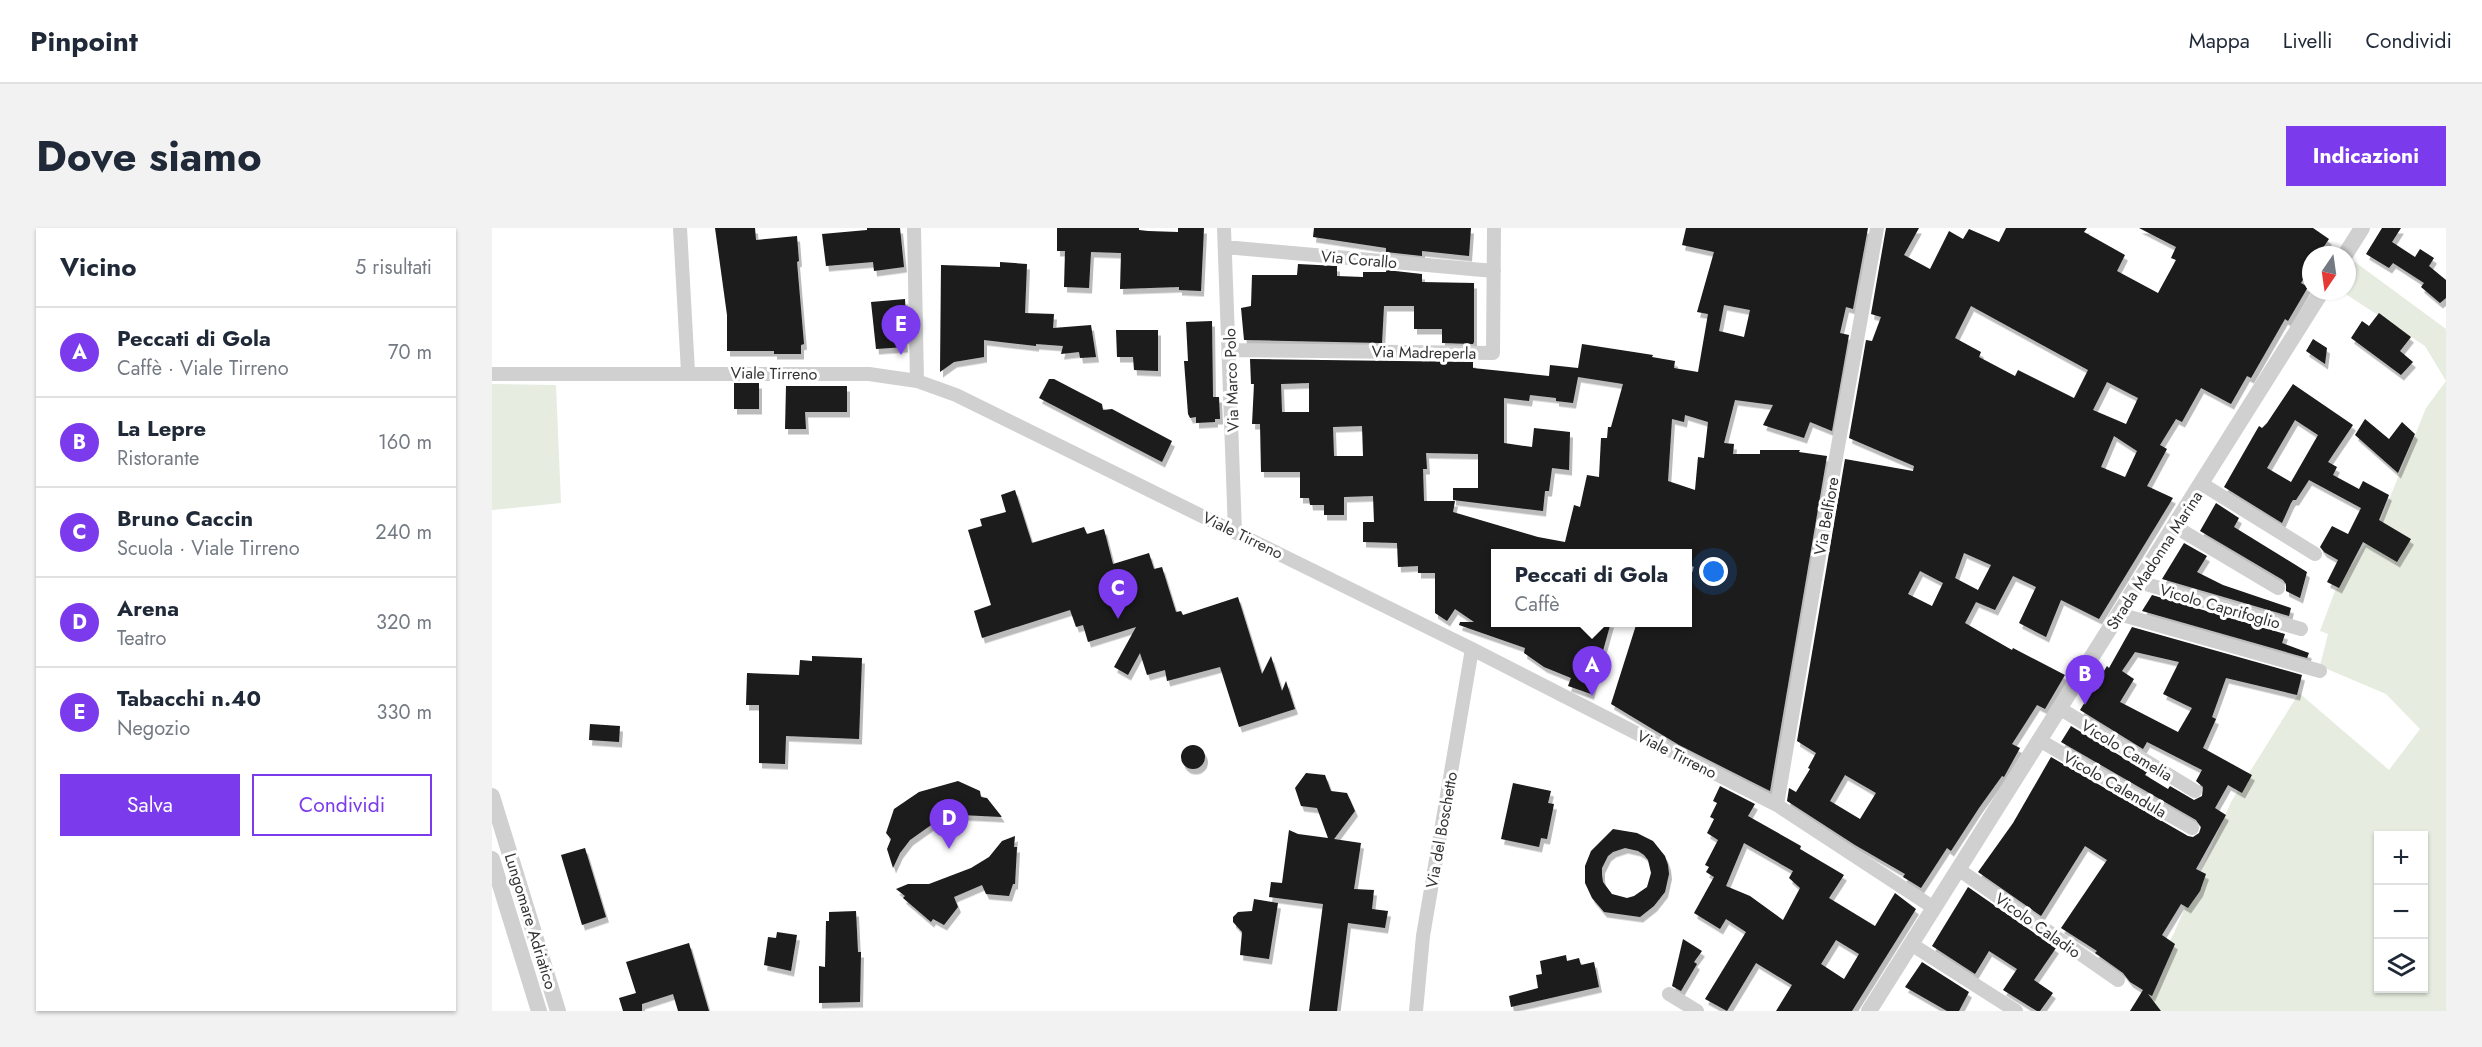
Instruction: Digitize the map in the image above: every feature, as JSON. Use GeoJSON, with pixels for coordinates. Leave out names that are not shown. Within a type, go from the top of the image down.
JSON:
{"type":"FeatureCollection","features":[{"type":"Feature","properties":{"kind":"street"},"geometry":{"type":"LineString","coordinates":[[680,228],[688,372]]}},
{"type":"Feature","properties":{"kind":"street"},"geometry":{"type":"LineString","coordinates":[[914,228],[917,381]]}},
{"type":"Feature","properties":{"kind":"street","name":"Via Marco Polo"},"geometry":{"type":"LineString","coordinates":[[1224,228],[1235,532]]}},
{"type":"Feature","properties":{"kind":"street","name":"Via Madreperla"},"geometry":{"type":"LineString","coordinates":[[1230,350],[1493,353],[1494,228]]}},
{"type":"Feature","properties":{"kind":"street","name":"Via Belfiore"},"geometry":{"type":"LineString","coordinates":[[1777,805],[1877,228]]}},
{"type":"Feature","properties":{"kind":"street"},"geometry":{"type":"LineString","coordinates":[[2351,246],[2362,228]]}},
{"type":"Feature","properties":{"kind":"street","name":"Via Corallo"},"geometry":{"type":"LineString","coordinates":[[1225,247],[1494,271]]}},
{"type":"Feature","properties":{"kind":"street","name":"Strada Madonna Marina"},"geometry":{"type":"LineString","coordinates":[[1869,1011],[2316,300]]}},
{"type":"Feature","properties":{"kind":"street","name":"Viale Tirreno"},"geometry":{"type":"LineString","coordinates":[[492,374],[688,372],[870,374],[917,381],[994,412],[1472,649],[1777,805],[1934,908]]}},
{"type":"Feature","properties":{"kind":"street"},"geometry":{"type":"LineString","coordinates":[[2202,484],[2315,554]]}},
{"type":"Feature","properties":{"kind":"street"},"geometry":{"type":"LineString","coordinates":[[2174,526],[2278,588]]}},
{"type":"Feature","properties":{"kind":"street","name":"Vicolo Caprifoglio"},"geometry":{"type":"LineString","coordinates":[[2139,582],[2301,629]]}},
{"type":"Feature","properties":{"kind":"street"},"geometry":{"type":"LineString","coordinates":[[2119,614],[2320,671]]}},
{"type":"Feature","properties":{"kind":"street","name":"Via del Boschetto"},"geometry":{"type":"LineString","coordinates":[[1416,1011],[1423,936],[1472,649]]}},
{"type":"Feature","properties":{"kind":"street","name":"Vicolo Camelia"},"geometry":{"type":"LineString","coordinates":[[2060,708],[2196,792]]}},
{"type":"Feature","properties":{"kind":"street","name":"Vicolo Calendula"},"geometry":{"type":"LineString","coordinates":[[2039,740],[2192,828]]}},
{"type":"Feature","properties":{"kind":"street","name":"Lungomare Adriatico"},"geometry":{"type":"LineString","coordinates":[[492,796],[558,1011]]}},
{"type":"Feature","properties":{"kind":"street","name":"Lungomare Adriatico"},"geometry":{"type":"LineString","coordinates":[[492,859],[539,1011]]}},
{"type":"Feature","properties":{"kind":"street","name":"Vicolo Caladio"},"geometry":{"type":"LineString","coordinates":[[1958,869],[2118,980]]}},
{"type":"Feature","properties":{"kind":"street"},"geometry":{"type":"LineString","coordinates":[[1911,944],[2016,1011]]}},
{"type":"Feature","properties":{"kind":"street"},"geometry":{"type":"LineString","coordinates":[[1669,994],[1697,1011]]}},
{"type":"Feature","properties":{"kind":"shaded area"},"geometry":{"type":"Polygon","coordinates":[[[2356,263],[2446,329],[2446,381],[2425,346],[2355,300],[2356,263]]]}},
{"type":"Feature","properties":{"kind":"shaded area"},"geometry":{"type":"Polygon","coordinates":[[[2446,381],[2446,1011],[2132,1011],[2174,933],[2231,802],[2299,693],[2389,770],[2420,729],[2386,694],[2320,666],[2328,634],[2320,631],[2335,591],[2380,522],[2426,408],[2446,381]]]}},
{"type":"Feature","properties":{"kind":"shaded area"},"geometry":{"type":"Polygon","coordinates":[[[492,384],[556,385],[561,503],[492,510],[492,384]]]}},
{"type":"Feature","properties":{"kind":"building"},"geometry":{"type":"Polygon","coordinates":[[[715,228],[755,228],[756,240],[797,236],[804,344],[801,345],[801,354],[774,354],[774,351],[727,351],[727,315],[715,228]]]}},
{"type":"Feature","properties":{"kind":"building"},"geometry":{"type":"Polygon","coordinates":[[[867,228],[900,228],[904,267],[874,271],[873,262],[826,266],[822,234],[867,230],[867,228]]]}},
{"type":"Feature","properties":{"kind":"building"},"geometry":{"type":"Polygon","coordinates":[[[1057,228],[1139,228],[1139,230],[1148,231],[1178,232],[1178,228],[1204,228],[1201,291],[1179,290],[1179,287],[1120,289],[1121,253],[1091,252],[1089,288],[1064,287],[1065,251],[1057,251],[1057,228]]]}},
{"type":"Feature","properties":{"kind":"building"},"geometry":{"type":"Polygon","coordinates":[[[1314,228],[1471,228],[1469,256],[1422,251],[1422,256],[1386,252],[1386,248],[1313,237],[1314,228]]]}},
{"type":"Feature","properties":{"kind":"building"},"geometry":{"type":"Polygon","coordinates":[[[1686,228],[1868,228],[1853,309],[1846,307],[1840,333],[1849,335],[1832,431],[1810,422],[1804,438],[1763,425],[1773,405],[1735,400],[1724,443],[1734,444],[1733,454],[1760,454],[1760,450],[1800,450],[1799,452],[1827,456],[1770,791],[1679,745],[1611,704],[1635,627],[1692,627],[1692,573],[1694,567],[1692,566],[1692,549],[1491,549],[1491,627],[1610,627],[1591,694],[1568,686],[1571,678],[1544,667],[1524,653],[1525,648],[1459,625],[1460,622],[1474,622],[1455,609],[1447,621],[1435,613],[1435,573],[1418,573],[1418,566],[1398,567],[1397,543],[1363,542],[1363,522],[1374,522],[1373,496],[1344,497],[1344,515],[1324,515],[1324,505],[1310,505],[1309,498],[1300,498],[1300,472],[1261,472],[1260,424],[1252,424],[1254,384],[1251,384],[1250,359],[1473,362],[1473,368],[1549,376],[1550,365],[1578,368],[1582,344],[1653,355],[1652,357],[1675,361],[1674,368],[1698,372],[1708,314],[1697,312],[1714,252],[1682,245],[1686,228]],[[1724,305],[1719,331],[1744,337],[1750,310],[1724,305]],[[1578,377],[1573,403],[1556,401],[1556,398],[1530,395],[1529,401],[1504,398],[1504,443],[1532,447],[1534,428],[1570,432],[1569,470],[1552,468],[1549,491],[1545,491],[1543,511],[1453,500],[1453,488],[1478,488],[1478,454],[1426,453],[1427,469],[1423,469],[1424,501],[1455,501],[1453,512],[1538,537],[1565,542],[1574,505],[1580,507],[1587,475],[1599,477],[1601,438],[1607,438],[1608,427],[1611,427],[1623,384],[1578,377]],[[1309,383],[1281,384],[1282,412],[1309,412],[1309,383]],[[1685,415],[1684,422],[1672,419],[1668,481],[1695,490],[1698,457],[1704,458],[1708,422],[1685,415]],[[1362,426],[1333,427],[1334,456],[1363,456],[1362,426]]]}},
{"type":"Feature","properties":{"kind":"building"},"geometry":{"type":"Polygon","coordinates":[[[1886,228],[1919,228],[1904,255],[1930,269],[1949,231],[1963,239],[1969,229],[1999,242],[2006,228],[2087,228],[2084,232],[2125,255],[2117,271],[2158,293],[2176,260],[2171,258],[2176,247],[2139,228],[2313,228],[2329,239],[2324,246],[2302,246],[2302,297],[2288,321],[2285,319],[2251,378],[2247,376],[2231,404],[2201,388],[2182,422],[2176,419],[2160,445],[2167,449],[2147,486],[2173,498],[2099,619],[2061,600],[2046,637],[2019,623],[2036,587],[2013,576],[1995,610],[1976,602],[1965,623],[2012,650],[2013,648],[2065,675],[2045,709],[2037,705],[2012,744],[2020,748],[2004,777],[2002,776],[1979,808],[1951,851],[1947,848],[1921,888],[1903,877],[1905,874],[1787,801],[1789,788],[1796,792],[1810,769],[1808,768],[1816,753],[1797,741],[1845,459],[1913,471],[1914,466],[1849,438],[1866,340],[1872,341],[1881,317],[1871,314],[1886,228]],[[1971,306],[1955,338],[1981,352],[1979,357],[2015,376],[2018,370],[2074,398],[2088,370],[1971,306]],[[2107,382],[2093,410],[2126,424],[2138,398],[2107,382]],[[2114,436],[2101,467],[2125,477],[2137,451],[2114,436]],[[1964,553],[1955,578],[1978,590],[1991,565],[1964,553]],[[1920,571],[1908,594],[1932,606],[1943,583],[1920,571]],[[1845,775],[1830,801],[1860,819],[1876,793],[1845,775]]]}},
{"type":"Feature","properties":{"kind":"building"},"geometry":{"type":"Polygon","coordinates":[[[2382,228],[2401,228],[2392,242],[2415,257],[2420,249],[2434,258],[2429,266],[2446,280],[2446,298],[2440,303],[2421,287],[2424,283],[2393,263],[2389,268],[2366,254],[2382,228]]]}},
{"type":"Feature","properties":{"kind":"building"},"geometry":{"type":"Polygon","coordinates":[[[1000,262],[1027,264],[1025,313],[1054,314],[1053,328],[1091,325],[1096,357],[1080,358],[1079,352],[1061,354],[1063,346],[1036,344],[1036,346],[984,340],[984,357],[954,362],[940,372],[941,265],[1000,267],[1000,262]]]}},
{"type":"Feature","properties":{"kind":"building"},"geometry":{"type":"Polygon","coordinates":[[[1298,264],[1337,266],[1337,276],[1363,277],[1363,272],[1386,272],[1386,270],[1422,274],[1422,282],[1474,283],[1474,342],[1473,344],[1442,343],[1442,329],[1414,329],[1414,306],[1384,306],[1382,343],[1244,340],[1241,308],[1251,306],[1252,275],[1297,275],[1298,264]]]}},
{"type":"Feature","properties":{"kind":"building"},"geometry":{"type":"Polygon","coordinates":[[[905,299],[907,338],[904,338],[905,347],[876,349],[871,302],[905,299]]]}},
{"type":"Feature","properties":{"kind":"building"},"geometry":{"type":"Polygon","coordinates":[[[2379,313],[2411,337],[2400,351],[2413,362],[2401,375],[2351,338],[2362,321],[2369,326],[2379,313]]]}},
{"type":"Feature","properties":{"kind":"building"},"geometry":{"type":"Polygon","coordinates":[[[1212,321],[1213,397],[1219,397],[1220,419],[1215,419],[1215,422],[1196,423],[1196,417],[1190,418],[1188,414],[1184,361],[1188,361],[1186,322],[1212,321]]]}},
{"type":"Feature","properties":{"kind":"building"},"geometry":{"type":"Polygon","coordinates":[[[1116,330],[1158,330],[1158,371],[1134,370],[1133,357],[1117,357],[1116,330]]]}},
{"type":"Feature","properties":{"kind":"building"},"geometry":{"type":"Polygon","coordinates":[[[2313,339],[2327,348],[2325,364],[2306,351],[2313,339]]]}},
{"type":"Feature","properties":{"kind":"building"},"geometry":{"type":"Polygon","coordinates":[[[1049,379],[1054,379],[1102,404],[1103,410],[1112,409],[1172,441],[1162,462],[1039,398],[1049,379]]]}},
{"type":"Feature","properties":{"kind":"building"},"geometry":{"type":"Polygon","coordinates":[[[734,383],[759,383],[759,409],[734,409],[734,383]]]}},
{"type":"Feature","properties":{"kind":"building"},"geometry":{"type":"Polygon","coordinates":[[[2293,384],[2353,425],[2328,462],[2337,467],[2333,475],[2359,489],[2363,481],[2389,495],[2379,520],[2411,539],[2397,562],[2363,542],[2339,588],[2327,582],[2338,560],[2320,547],[2332,526],[2348,534],[2361,508],[2309,480],[2296,500],[2291,503],[2282,523],[2224,487],[2259,426],[2262,428],[2293,384]],[[2295,420],[2267,468],[2291,482],[2318,435],[2295,420]]]}},
{"type":"Feature","properties":{"kind":"building"},"geometry":{"type":"Polygon","coordinates":[[[786,386],[847,386],[847,412],[805,412],[806,429],[785,429],[786,386]]]}},
{"type":"Feature","properties":{"kind":"building"},"geometry":{"type":"Polygon","coordinates":[[[2365,419],[2389,439],[2402,422],[2415,434],[2398,473],[2355,435],[2365,419]]]}},
{"type":"Feature","properties":{"kind":"building"},"geometry":{"type":"Polygon","coordinates":[[[1015,490],[1032,543],[1084,527],[1087,534],[1104,529],[1113,564],[1149,553],[1154,569],[1162,567],[1176,612],[1181,611],[1183,615],[1238,597],[1262,674],[1271,656],[1282,691],[1286,681],[1295,709],[1239,727],[1220,667],[1167,681],[1165,670],[1147,675],[1140,653],[1128,675],[1114,667],[1136,627],[1088,642],[1083,625],[1076,627],[1070,610],[982,638],[974,611],[991,605],[968,530],[982,526],[980,519],[1006,512],[1001,495],[1015,490]]]}},
{"type":"Feature","properties":{"kind":"building"},"geometry":{"type":"Polygon","coordinates":[[[2216,503],[2239,518],[2234,527],[2307,572],[2300,598],[2286,591],[2286,584],[2283,580],[2200,531],[2216,503]]]}},
{"type":"Feature","properties":{"kind":"building"},"geometry":{"type":"Polygon","coordinates":[[[2184,543],[2207,556],[2197,572],[2223,585],[2291,608],[2289,616],[2162,579],[2184,543]]]}},
{"type":"Feature","properties":{"kind":"building"},"geometry":{"type":"Polygon","coordinates":[[[2152,595],[2285,634],[2282,643],[2309,653],[2307,658],[2142,611],[2152,595]]]}},
{"type":"Feature","properties":{"kind":"building"},"geometry":{"type":"Polygon","coordinates":[[[2132,627],[2302,675],[2297,695],[2226,678],[2212,717],[2216,719],[2203,748],[2252,775],[2242,793],[2228,785],[2215,808],[2226,815],[2196,869],[2206,874],[2200,891],[2188,908],[2181,904],[2162,935],[2175,944],[2152,996],[2148,994],[2161,1011],[2130,1011],[2143,990],[2095,953],[2097,951],[2061,928],[2107,860],[2085,846],[2041,916],[1978,872],[2013,823],[2051,757],[2188,836],[2193,837],[2199,833],[2201,827],[2196,820],[2061,742],[2071,726],[2147,772],[2145,775],[2168,789],[2170,786],[2194,800],[2202,796],[2203,787],[2196,781],[2202,770],[2147,742],[2143,749],[2080,710],[2107,666],[2109,668],[2132,627]],[[2135,652],[2122,671],[2134,679],[2120,702],[2178,732],[2192,708],[2163,694],[2179,662],[2135,652]]]}},
{"type":"Feature","properties":{"kind":"building"},"geometry":{"type":"Polygon","coordinates":[[[812,656],[862,658],[859,739],[786,736],[785,764],[759,763],[759,705],[746,705],[747,673],[799,675],[800,660],[812,661],[812,656]]]}},
{"type":"Feature","properties":{"kind":"building"},"geometry":{"type":"Polygon","coordinates":[[[590,724],[620,726],[619,742],[589,740],[590,724]]]}},
{"type":"Feature","properties":{"kind":"building"},"geometry":{"type":"Polygon","coordinates":[[[1193,745],[1198,746],[1204,752],[1204,762],[1198,768],[1193,769],[1188,768],[1182,762],[1181,757],[1182,752],[1188,746],[1193,745]]]}},
{"type":"Feature","properties":{"kind":"building"},"geometry":{"type":"Polygon","coordinates":[[[1306,773],[1325,775],[1331,791],[1347,793],[1355,811],[1334,839],[1361,843],[1354,889],[1374,890],[1372,909],[1388,911],[1385,928],[1348,923],[1337,1011],[1309,1011],[1323,904],[1269,897],[1271,882],[1282,883],[1289,830],[1298,834],[1328,838],[1317,808],[1301,806],[1295,788],[1306,773]]]}},
{"type":"Feature","properties":{"kind":"building"},"geometry":{"type":"Polygon","coordinates":[[[958,781],[980,791],[981,797],[987,798],[1002,817],[961,815],[934,823],[910,840],[900,853],[893,868],[887,849],[891,839],[886,833],[894,809],[919,792],[958,781]]]}},
{"type":"Feature","properties":{"kind":"building"},"geometry":{"type":"Polygon","coordinates":[[[1513,783],[1551,791],[1548,803],[1554,804],[1547,839],[1541,838],[1539,847],[1501,839],[1513,783]]]}},
{"type":"Feature","properties":{"kind":"building"},"geometry":{"type":"Polygon","coordinates":[[[1720,786],[1755,804],[1748,816],[1801,846],[1800,849],[1844,875],[1829,898],[1875,926],[1895,893],[1916,909],[1852,1011],[1776,1011],[1792,985],[1756,963],[1727,1011],[1705,999],[1746,932],[1726,919],[1720,929],[1694,913],[1714,877],[1706,872],[1709,867],[1705,865],[1718,840],[1707,833],[1714,819],[1710,817],[1717,803],[1713,801],[1720,786]],[[1744,843],[1726,886],[1750,896],[1783,920],[1800,888],[1789,878],[1793,871],[1744,843]],[[1836,940],[1821,964],[1844,979],[1859,954],[1836,940]]]}},
{"type":"Feature","properties":{"kind":"building"},"geometry":{"type":"Polygon","coordinates":[[[1613,829],[1637,833],[1653,841],[1665,856],[1668,865],[1669,874],[1665,892],[1654,906],[1640,917],[1604,912],[1592,898],[1585,883],[1585,866],[1591,851],[1613,829]],[[1625,848],[1608,856],[1602,868],[1602,875],[1603,882],[1612,894],[1627,898],[1647,887],[1651,873],[1648,860],[1638,851],[1625,848]]]}},
{"type":"Feature","properties":{"kind":"building"},"geometry":{"type":"Polygon","coordinates":[[[1015,836],[1014,847],[1017,847],[1015,884],[1009,896],[986,894],[982,885],[954,897],[958,907],[944,925],[933,919],[931,922],[896,889],[908,884],[929,884],[971,868],[989,857],[1002,841],[1015,836]]]}},
{"type":"Feature","properties":{"kind":"building"},"geometry":{"type":"Polygon","coordinates":[[[585,848],[606,917],[582,925],[561,855],[585,848]]]}},
{"type":"Feature","properties":{"kind":"building"},"geometry":{"type":"Polygon","coordinates":[[[1968,887],[2056,948],[2034,980],[2053,993],[2040,1011],[2003,990],[2017,969],[1989,951],[1975,974],[1932,946],[1968,887]]]}},
{"type":"Feature","properties":{"kind":"building"},"geometry":{"type":"Polygon","coordinates":[[[1254,899],[1278,903],[1269,959],[1240,955],[1242,932],[1233,922],[1233,917],[1238,912],[1252,911],[1254,899]]]}},
{"type":"Feature","properties":{"kind":"building"},"geometry":{"type":"Polygon","coordinates":[[[856,911],[858,952],[861,952],[860,1002],[819,1003],[819,966],[825,967],[826,921],[829,921],[829,912],[856,911]]]}},
{"type":"Feature","properties":{"kind":"building"},"geometry":{"type":"Polygon","coordinates":[[[777,932],[797,935],[791,971],[764,965],[768,937],[776,938],[777,932]]]}},
{"type":"Feature","properties":{"kind":"building"},"geometry":{"type":"Polygon","coordinates":[[[1683,939],[1702,951],[1694,962],[1697,964],[1681,991],[1672,986],[1683,939]]]}},
{"type":"Feature","properties":{"kind":"building"},"geometry":{"type":"Polygon","coordinates":[[[689,943],[709,1011],[678,1011],[673,994],[642,1004],[642,1011],[623,1011],[619,998],[636,993],[626,962],[689,943]]]}},
{"type":"Feature","properties":{"kind":"building"},"geometry":{"type":"Polygon","coordinates":[[[1566,955],[1567,961],[1579,958],[1581,965],[1594,962],[1599,987],[1511,1007],[1509,996],[1538,988],[1536,975],[1542,974],[1540,961],[1566,955]]]}},
{"type":"Feature","properties":{"kind":"building"},"geometry":{"type":"Polygon","coordinates":[[[1922,962],[1969,992],[1959,1011],[1947,1011],[1905,987],[1922,962]]]}},
{"type":"Feature","properties":{"kind":"place","name":"Tabacchi n.40"},"geometry":{"type":"Point","coordinates":[901,355]}},
{"type":"Feature","properties":{"kind":"place","name":"Bruno Caccin"},"geometry":{"type":"Point","coordinates":[1118,619]}},
{"type":"Feature","properties":{"kind":"place","name":"Peccati di Gola"},"geometry":{"type":"Point","coordinates":[1592,696]}},
{"type":"Feature","properties":{"kind":"place","name":"La Lepre"},"geometry":{"type":"Point","coordinates":[2085,705]}},
{"type":"Feature","properties":{"kind":"place","name":"Arena"},"geometry":{"type":"Point","coordinates":[949,849]}}]}
